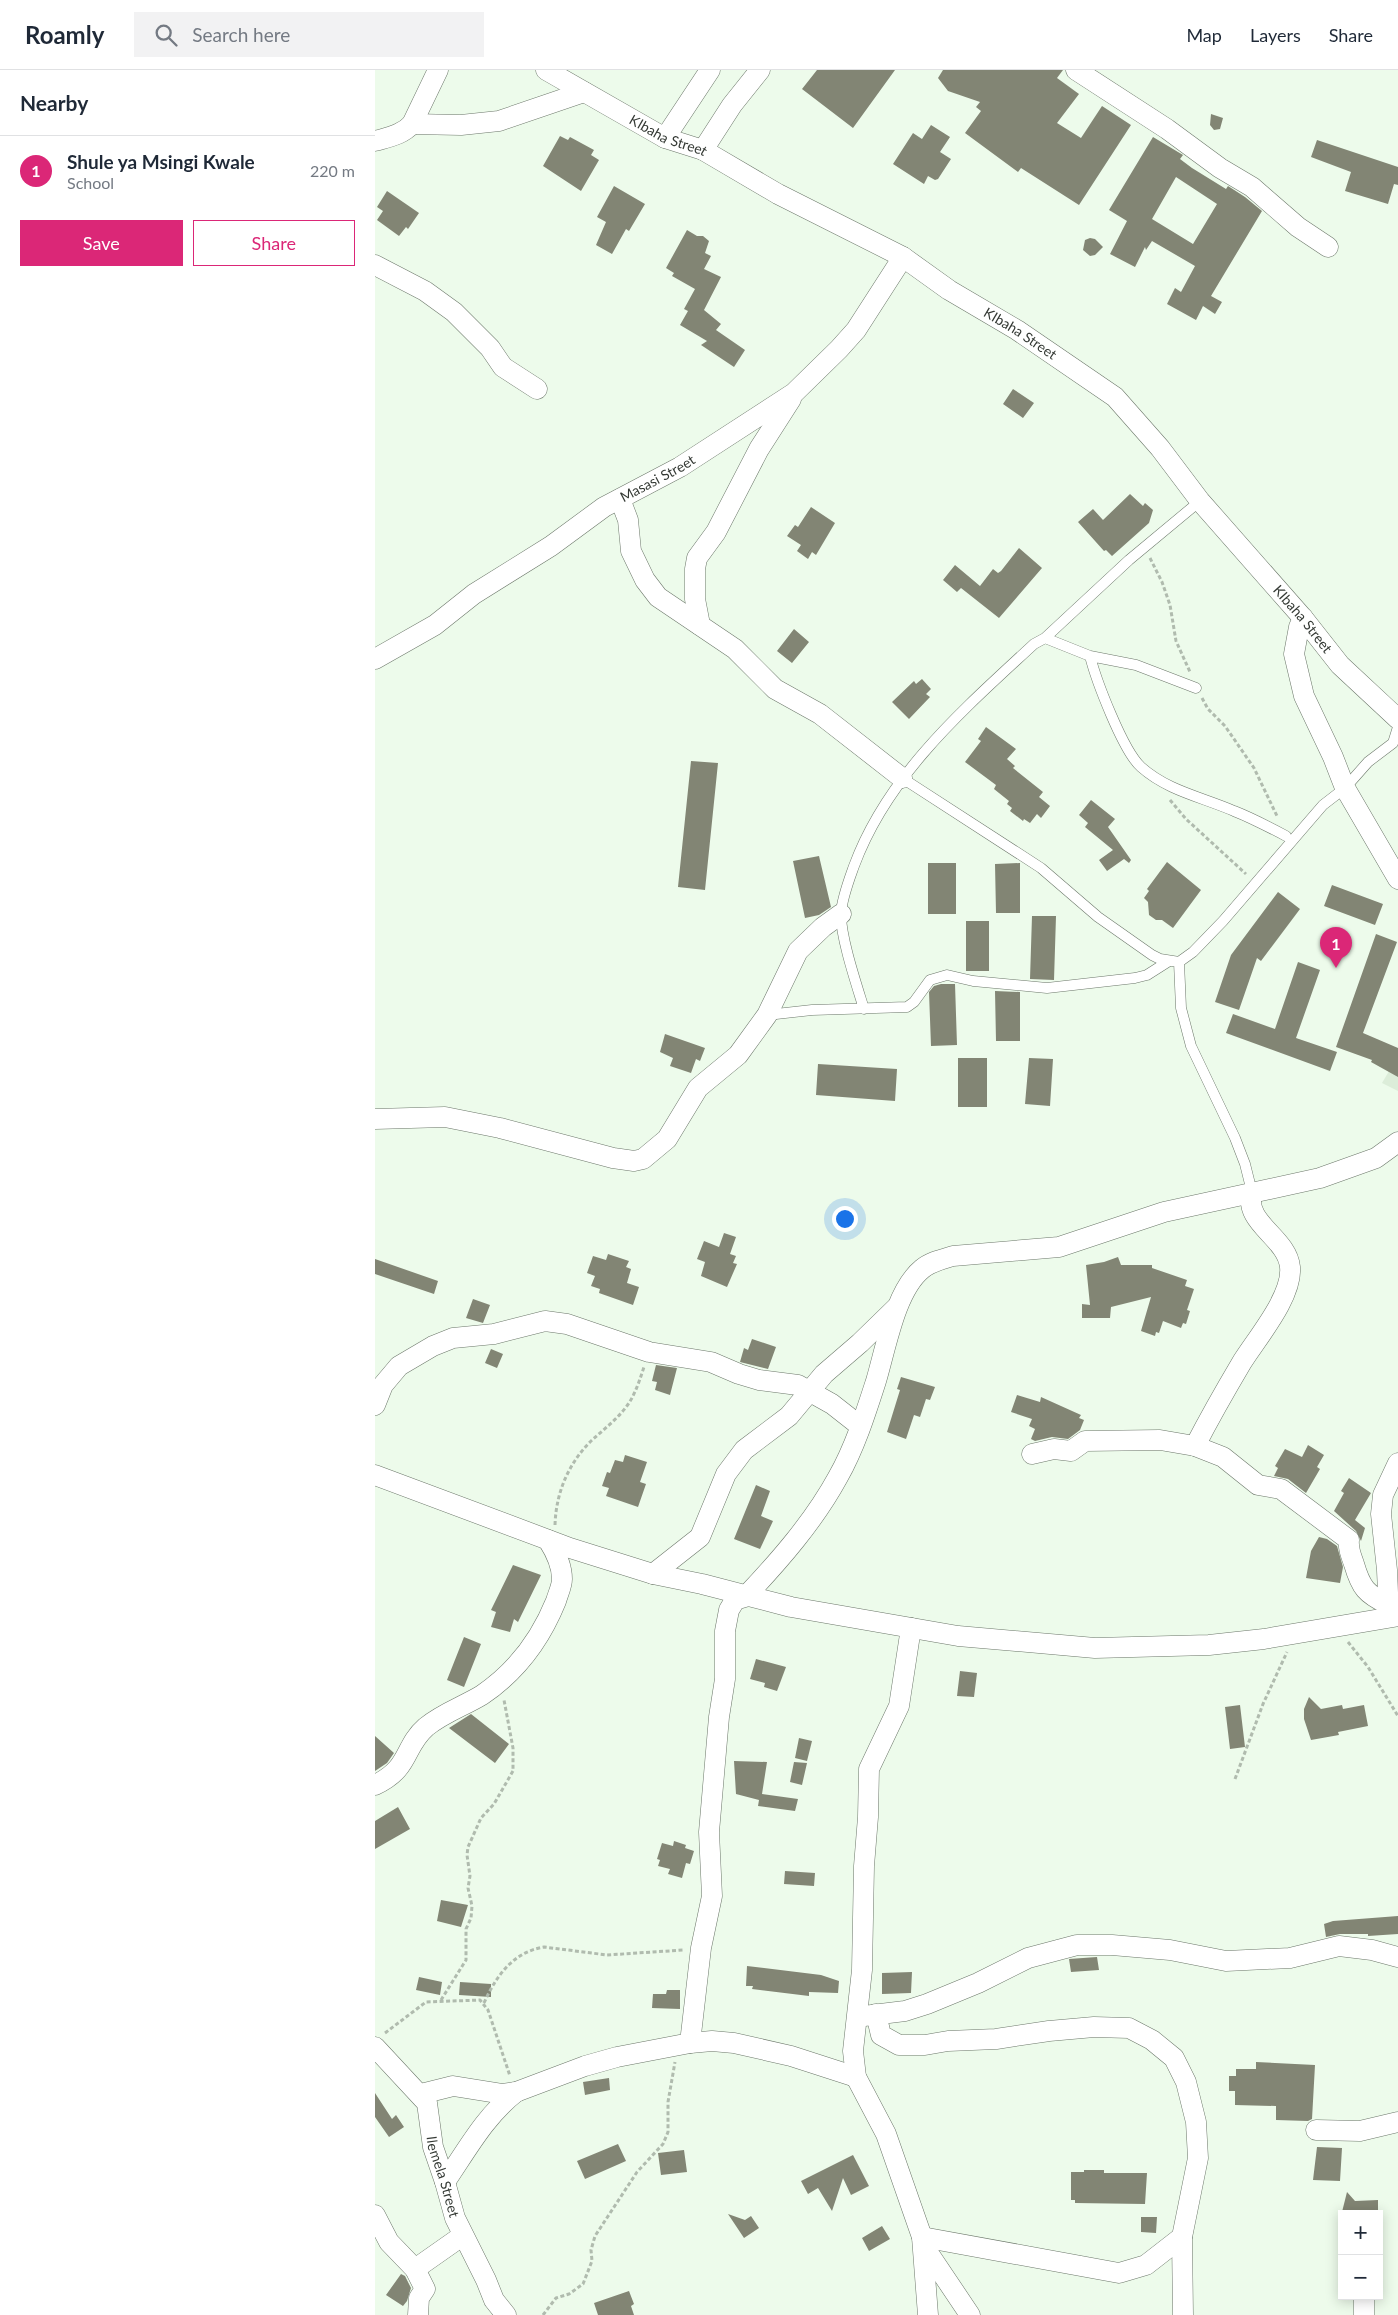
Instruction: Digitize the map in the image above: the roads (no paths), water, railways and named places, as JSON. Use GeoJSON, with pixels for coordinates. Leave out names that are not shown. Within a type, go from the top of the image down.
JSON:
{"type":"FeatureCollection","features":[{"type":"Feature","properties":{"kind":"street"},"geometry":{"type":"LineString","coordinates":[[375,141],[394,136],[406,130],[412,124],[438,70]]}},
{"type":"Feature","properties":{"kind":"street","name":"KIbaha Street"},"geometry":{"type":"LineString","coordinates":[[546,70],[665,138],[703,150],[778,194],[903,257],[949,290],[1017,330],[1115,398],[1160,448],[1200,501],[1303,618],[1340,665],[1398,719]]}},
{"type":"Feature","properties":{"kind":"street"},"geometry":{"type":"LineString","coordinates":[[665,138],[710,70]]}},
{"type":"Feature","properties":{"kind":"street"},"geometry":{"type":"LineString","coordinates":[[703,150],[732,105],[760,70]]}},
{"type":"Feature","properties":{"kind":"street"},"geometry":{"type":"LineString","coordinates":[[1076,70],[1167,129],[1219,168],[1252,187],[1298,227],[1327,247]]}},
{"type":"Feature","properties":{"kind":"street"},"geometry":{"type":"LineString","coordinates":[[412,124],[461,125],[499,121],[584,92]]}},
{"type":"Feature","properties":{"kind":"street","name":"Masasi Street"},"geometry":{"type":"LineString","coordinates":[[375,659],[435,625],[494,581],[551,546],[604,507],[680,467],[794,393],[856,330],[903,257]]}},
{"type":"Feature","properties":{"kind":"street"},"geometry":{"type":"LineString","coordinates":[[375,265],[425,291],[453,312],[490,348],[503,367],[537,390]]}},
{"type":"Feature","properties":{"kind":"street"},"geometry":{"type":"LineString","coordinates":[[700,625],[695,599],[697,558],[716,532],[759,449],[794,393]]}},
{"type":"Feature","properties":{"kind":"street"},"geometry":{"type":"LineString","coordinates":[[620,499],[628,520],[631,551],[645,580],[664,602],[735,649],[775,689],[820,714],[902,778]]}},
{"type":"Feature","properties":{"kind":"street"},"geometry":{"type":"LineString","coordinates":[[1303,618],[1295,642],[1297,668],[1304,696],[1333,757],[1345,788],[1398,879]]}},
{"type":"Feature","properties":{"kind":"street"},"geometry":{"type":"LineString","coordinates":[[375,1119],[445,1117],[500,1128],[613,1158],[634,1161],[643,1159],[667,1139],[691,1096],[733,1060],[767,1015],[798,951],[823,927],[841,914]]}},
{"type":"Feature","properties":{"kind":"street"},"geometry":{"type":"LineString","coordinates":[[682,2045],[712,1896],[709,1832],[719,1717],[725,1679],[725,1631],[729,1610],[735,1600],[745,1597],[792,1545],[839,1476],[860,1426],[899,1304],[917,1274],[922,1268],[939,1260],[986,1252],[1025,1251],[1059,1246],[1164,1212],[1321,1178],[1375,1158],[1398,1142]]}},
{"type":"Feature","properties":{"kind":"street"},"geometry":{"type":"LineString","coordinates":[[1195,1446],[1245,1358],[1266,1328],[1290,1277],[1290,1266],[1286,1252],[1253,1214],[1250,1202],[1252,1192]]}},
{"type":"Feature","properties":{"kind":"street"},"geometry":{"type":"LineString","coordinates":[[653,1574],[700,1537],[726,1474],[753,1441],[789,1416],[824,1374],[861,1342],[899,1304]]}},
{"type":"Feature","properties":{"kind":"street"},"geometry":{"type":"LineString","coordinates":[[375,1405],[383,1385],[399,1366],[433,1346],[453,1338],[494,1334],[545,1321],[567,1324],[649,1352],[711,1362],[739,1374],[775,1384],[798,1385],[832,1404],[860,1426]]}},
{"type":"Feature","properties":{"kind":"street"},"geometry":{"type":"LineString","coordinates":[[1031,1454],[1055,1449],[1071,1451],[1085,1441],[1160,1440],[1195,1446],[1223,1457],[1258,1485],[1281,1490],[1349,1540],[1348,1549],[1362,1587],[1392,1613]]}},
{"type":"Feature","properties":{"kind":"street"},"geometry":{"type":"LineString","coordinates":[[1392,1613],[1381,1514],[1383,1495],[1398,1463]]}},
{"type":"Feature","properties":{"kind":"street"},"geometry":{"type":"LineString","coordinates":[[375,1474],[552,1541],[653,1574],[702,1584],[745,1597],[791,1607],[959,1636],[1095,1648],[1209,1645],[1296,1633],[1392,1613]]}},
{"type":"Feature","properties":{"kind":"street"},"geometry":{"type":"LineString","coordinates":[[375,1784],[393,1774],[405,1761],[419,1734],[426,1726],[440,1716],[482,1694],[502,1679],[534,1644],[543,1630],[560,1589],[562,1579],[552,1541]]}},
{"type":"Feature","properties":{"kind":"street"},"geometry":{"type":"LineString","coordinates":[[911,1628],[899,1706],[869,1769],[868,1817],[863,1866],[862,1970],[867,2016],[853,2052],[856,2077],[886,2134],[923,2242],[970,2315]]}},
{"type":"Feature","properties":{"kind":"street"},"geometry":{"type":"LineString","coordinates":[[867,2016],[905,2010],[927,2004],[977,1983],[1028,1958],[1077,1945],[1112,1944],[1170,1950],[1226,1961],[1290,1958],[1339,1946],[1372,1950],[1398,1957]]}},
{"type":"Feature","properties":{"kind":"street"},"geometry":{"type":"LineString","coordinates":[[867,2016],[881,2035],[899,2045],[925,2046],[948,2041],[996,2039],[1094,2027],[1129,2028],[1152,2040],[1174,2058],[1186,2082],[1196,2122],[1198,2158],[1182,2237],[1183,2315]]}},
{"type":"Feature","properties":{"kind":"street"},"geometry":{"type":"LineString","coordinates":[[378,2041],[410,2087],[421,2094],[453,2086],[503,2094],[516,2092],[585,2066],[617,2057],[712,2041],[734,2043],[799,2058],[856,2077]]}},
{"type":"Feature","properties":{"kind":"street"},"geometry":{"type":"LineString","coordinates":[[445,2182],[501,2103],[516,2092]]}},
{"type":"Feature","properties":{"kind":"street","name":"Ilemela Street"},"geometry":{"type":"LineString","coordinates":[[421,2094],[427,2103],[431,2140],[462,2236],[486,2280],[494,2300],[507,2315]]}},
{"type":"Feature","properties":{"kind":"street"},"geometry":{"type":"LineString","coordinates":[[1316,2130],[1360,2131],[1398,2122]]}},
{"type":"Feature","properties":{"kind":"street"},"geometry":{"type":"LineString","coordinates":[[375,2215],[389,2242],[415,2269],[425,2289],[419,2298],[418,2315]]}},
{"type":"Feature","properties":{"kind":"street"},"geometry":{"type":"LineString","coordinates":[[415,2269],[462,2236]]}},
{"type":"Feature","properties":{"kind":"street"},"geometry":{"type":"LineString","coordinates":[[923,2242],[1119,2273],[1146,2265],[1182,2237]]}},
{"type":"Feature","properties":{"kind":"street"},"geometry":{"type":"LineString","coordinates":[[923,2242],[928,2315]]}},
{"type":"Feature","properties":{"kind":"street"},"geometry":{"type":"LineString","coordinates":[[1364,2300],[1364,2315]]}},
{"type":"Feature","properties":{"kind":"lane"},"geometry":{"type":"LineString","coordinates":[[865,1009],[852,966],[841,914],[851,876],[866,835],[902,778],[965,709],[1034,644],[1045,638],[1092,592],[1200,501]]}},
{"type":"Feature","properties":{"kind":"lane"},"geometry":{"type":"LineString","coordinates":[[1045,638],[1089,656],[1136,665],[1196,688]]}},
{"type":"Feature","properties":{"kind":"lane"},"geometry":{"type":"LineString","coordinates":[[1089,656],[1096,680],[1121,735],[1139,766],[1157,780],[1234,811],[1286,836]]}},
{"type":"Feature","properties":{"kind":"lane"},"geometry":{"type":"LineString","coordinates":[[767,1015],[812,1010],[907,1007],[914,1002],[930,980],[947,975],[973,981],[1047,988],[1147,975],[1193,952],[1323,805],[1345,788],[1368,762],[1393,743],[1398,727]]}},
{"type":"Feature","properties":{"kind":"lane"},"geometry":{"type":"LineString","coordinates":[[902,778],[1041,868],[1124,936],[1152,955],[1174,962]]}},
{"type":"Feature","properties":{"kind":"lane"},"geometry":{"type":"LineString","coordinates":[[1174,962],[1181,1008],[1191,1046],[1235,1138],[1245,1164],[1252,1192]]}},
{"type":"Feature","properties":{"kind":"place","name":"Shule ya Msingi Kwale"},"geometry":{"type":"Point","coordinates":[1336,968]}}]}
